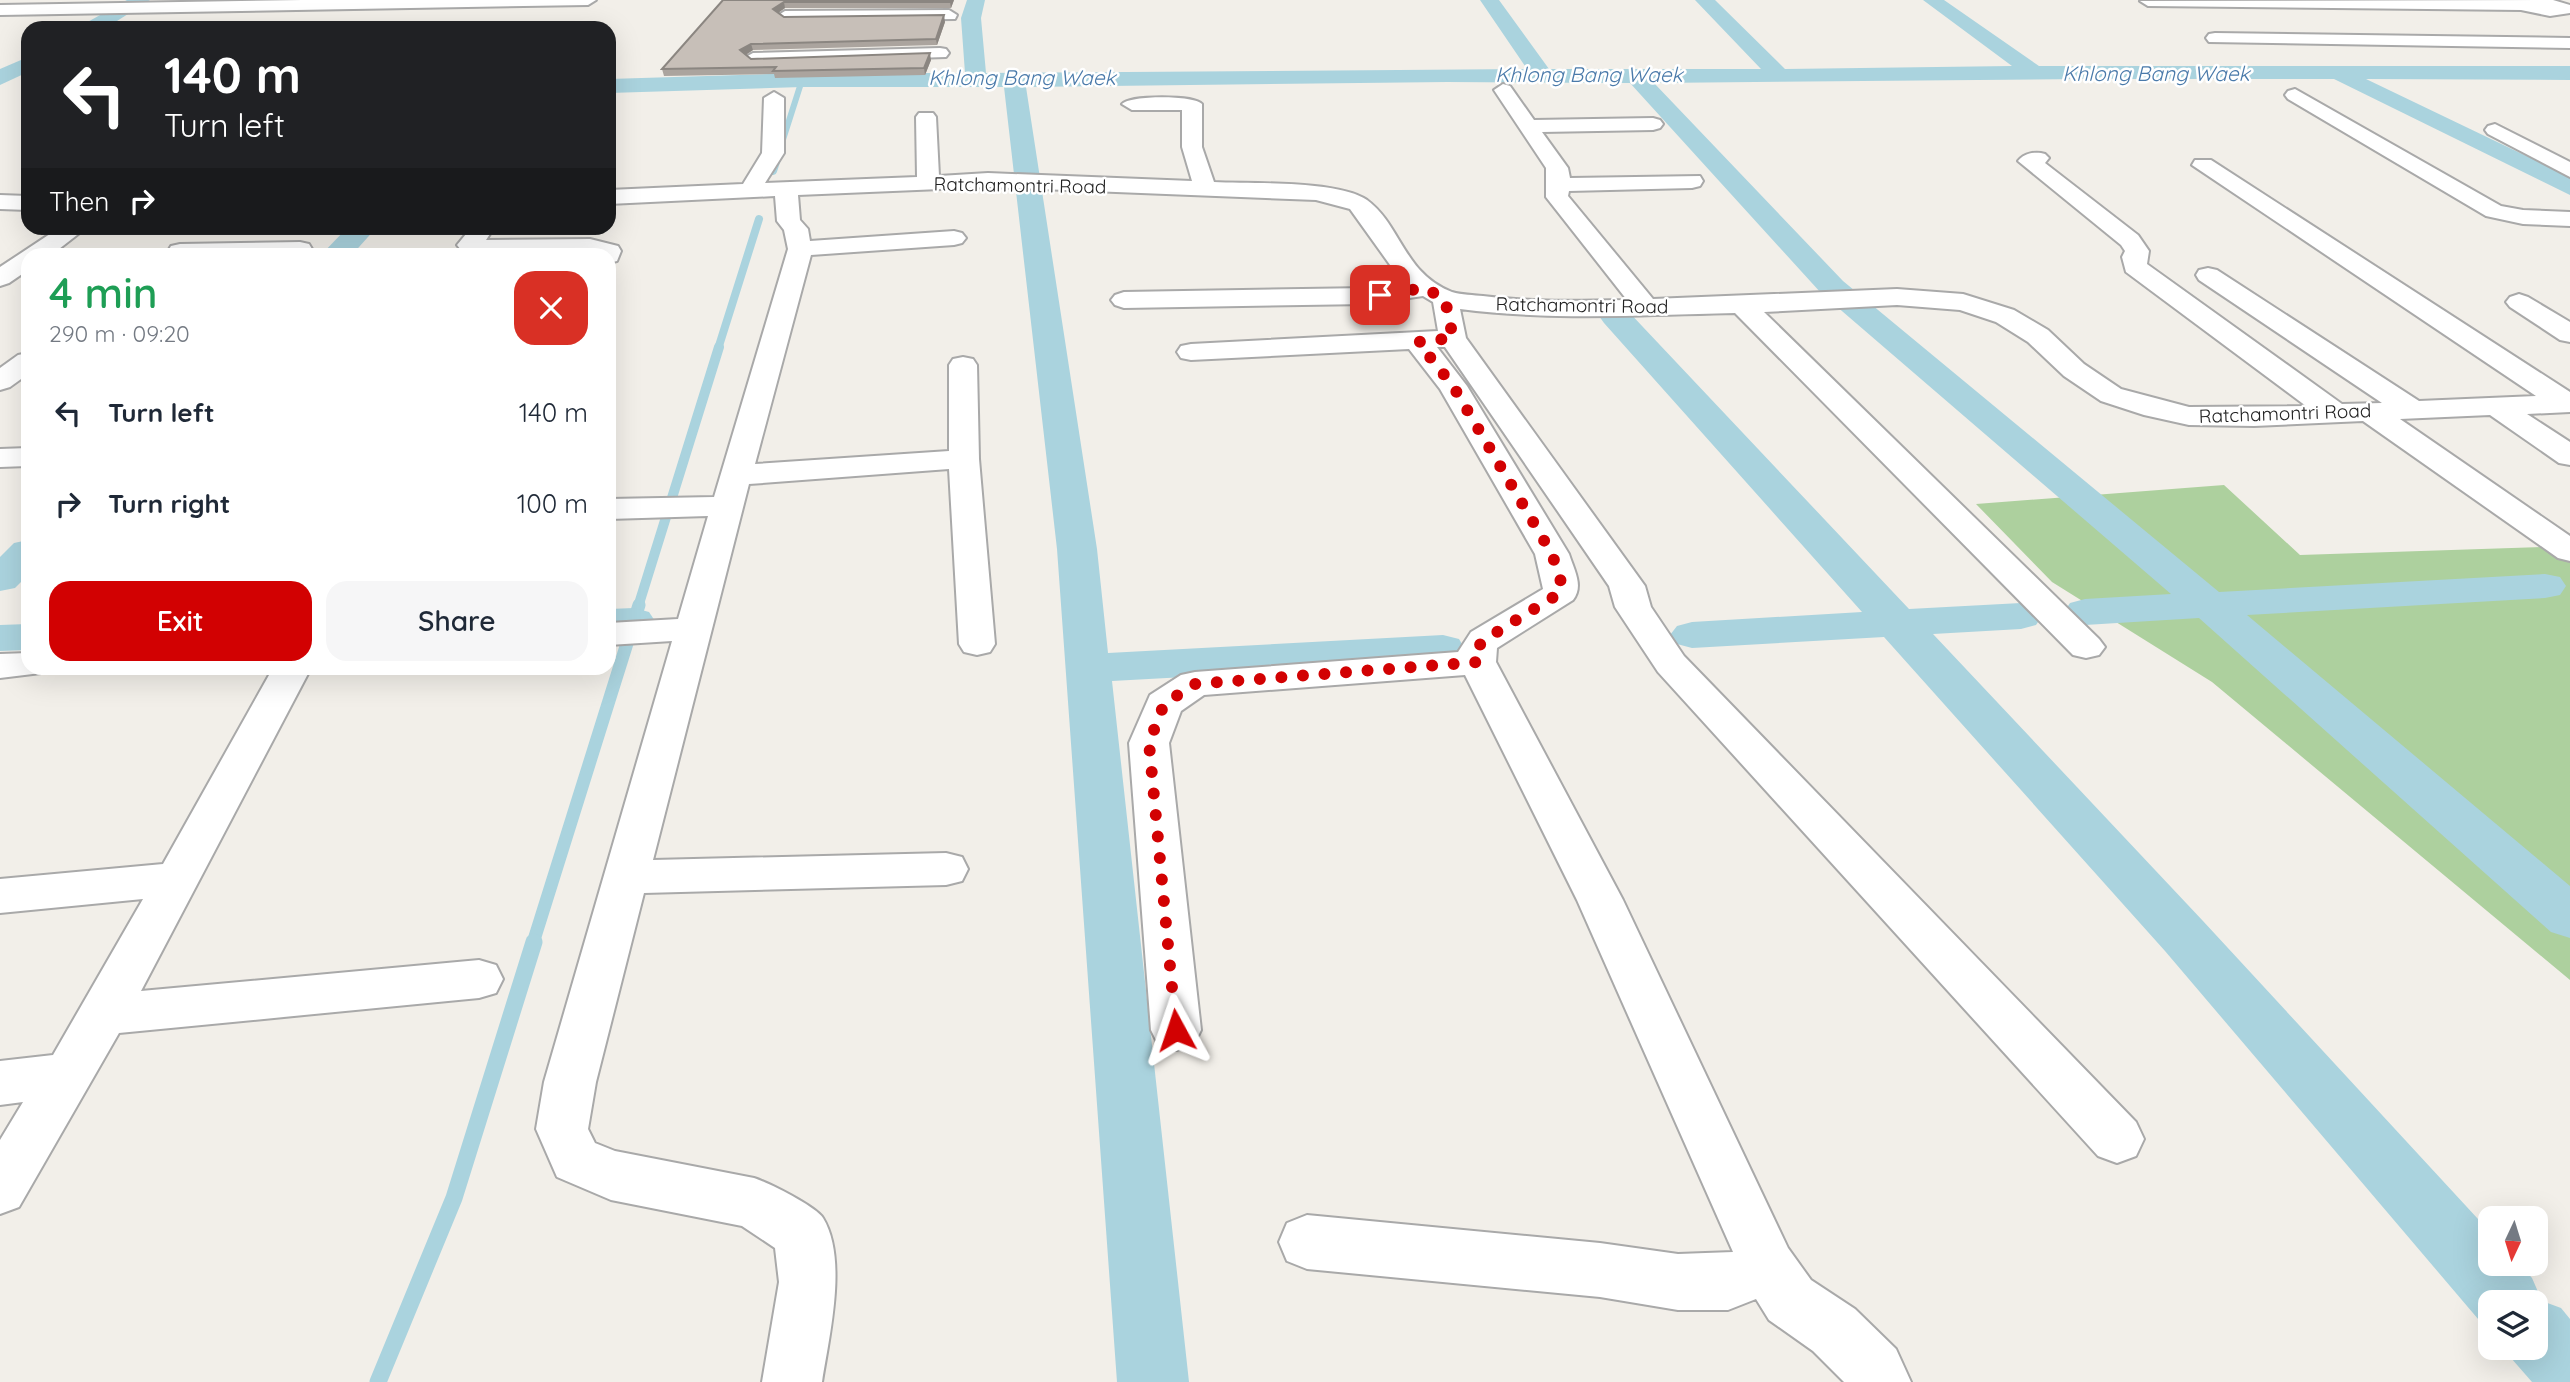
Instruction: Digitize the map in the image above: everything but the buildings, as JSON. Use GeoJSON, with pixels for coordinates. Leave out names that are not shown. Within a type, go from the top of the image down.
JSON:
{"type":"FeatureCollection","features":[{"type":"Feature","properties":{"kind":"street"},"geometry":{"type":"LineString","coordinates":[[0,10],[588,0]]}},
{"type":"Feature","properties":{"kind":"street"},"geometry":{"type":"LineString","coordinates":[[740,73],[796,0]]}},
{"type":"Feature","properties":{"kind":"street"},"geometry":{"type":"LineString","coordinates":[[458,21],[486,1]]}},
{"type":"Feature","properties":{"kind":"street"},"geometry":{"type":"LineString","coordinates":[[2148,1],[2524,5],[2540,2],[2566,9],[2564,13]]}},
{"type":"Feature","properties":{"kind":"street"},"geometry":{"type":"LineString","coordinates":[[2380,2],[2459,41]]}},
{"type":"Feature","properties":{"kind":"street"},"geometry":{"type":"LineString","coordinates":[[0,27],[34,10]]}},
{"type":"Feature","properties":{"kind":"street"},"geometry":{"type":"LineString","coordinates":[[777,27],[949,15]]}},
{"type":"Feature","properties":{"kind":"street"},"geometry":{"type":"LineString","coordinates":[[2215,38],[2570,43]]}},
{"type":"Feature","properties":{"kind":"street"},"geometry":{"type":"LineString","coordinates":[[753,58],[940,53]]}},
{"type":"Feature","properties":{"kind":"street"},"geometry":{"type":"LineString","coordinates":[[1503,90],[1557,168],[1557,197],[1646,307]]}},
{"type":"Feature","properties":{"kind":"street"},"geometry":{"type":"LineString","coordinates":[[2295,94],[2487,208],[2523,217],[2570,219]]}},
{"type":"Feature","properties":{"kind":"street"},"geometry":{"type":"LineString","coordinates":[[774,98],[773,153],[768,191],[796,229],[800,249],[684,630],[626,877],[570,1082],[562,1129],[576,1160],[611,1175],[754,1203],[802,1234],[808,1282],[792,1382]]}},
{"type":"Feature","properties":{"kind":"street"},"geometry":{"type":"LineString","coordinates":[[1132,104],[1192,104],[1192,147],[1206,190]]}},
{"type":"Feature","properties":{"kind":"street"},"geometry":{"type":"LineString","coordinates":[[926,117],[928,184]]}},
{"type":"Feature","properties":{"kind":"street"},"geometry":{"type":"LineString","coordinates":[[1528,126],[1653,124]]}},
{"type":"Feature","properties":{"kind":"street"},"geometry":{"type":"LineString","coordinates":[[2495,130],[2570,171]]}},
{"type":"Feature","properties":{"kind":"street"},"geometry":{"type":"LineString","coordinates":[[2038,158],[2029,161],[2130,240],[2137,251],[2134,257],[2135,267],[2336,414]]}},
{"type":"Feature","properties":{"kind":"street"},"geometry":{"type":"LineString","coordinates":[[2203,165],[2569,403]]}},
{"type":"Feature","properties":{"kind":"street","name":"Ratchamontri Road"},"geometry":{"type":"LineString","coordinates":[[616,197],[1014,181],[1316,193],[1338,196],[1358,204],[1371,218],[1409,276],[1434,294],[1519,308],[1742,305],[1897,297],[1962,302],[2005,316],[2111,395],[2154,409],[2189,416],[2254,417],[2569,403]]}},
{"type":"Feature","properties":{"kind":"street"},"geometry":{"type":"LineString","coordinates":[[1558,185],[1692,181]]}},
{"type":"Feature","properties":{"kind":"street"},"geometry":{"type":"LineString","coordinates":[[45,248],[64,235]]}},
{"type":"Feature","properties":{"kind":"street"},"geometry":{"type":"LineString","coordinates":[[184,248],[203,235]]}},
{"type":"Feature","properties":{"kind":"street"},"geometry":{"type":"LineString","coordinates":[[477,235],[469,245],[604,248]]}},
{"type":"Feature","properties":{"kind":"street"},"geometry":{"type":"LineString","coordinates":[[800,249],[954,238]]}},
{"type":"Feature","properties":{"kind":"street"},"geometry":{"type":"LineString","coordinates":[[0,278],[21,264]]}},
{"type":"Feature","properties":{"kind":"street"},"geometry":{"type":"LineString","coordinates":[[2208,275],[2413,410]]}},
{"type":"Feature","properties":{"kind":"street"},"geometry":{"type":"LineString","coordinates":[[1124,300],[1434,294],[1436,340],[1453,386],[1552,554],[1561,582],[1560,593],[1484,640],[1477,648],[1478,662],[1600,900],[1768,1267],[1790,1300],[1834,1330],[1875,1370],[1881,1382]]}},
{"type":"Feature","properties":{"kind":"street"},"geometry":{"type":"LineString","coordinates":[[2519,302],[2570,334]]}},
{"type":"Feature","properties":{"kind":"street"},"geometry":{"type":"LineString","coordinates":[[1742,305],[2086,647]]}},
{"type":"Feature","properties":{"kind":"street"},"geometry":{"type":"LineString","coordinates":[[1191,352],[1436,340]]}},
{"type":"Feature","properties":{"kind":"street"},"geometry":{"type":"LineString","coordinates":[[1436,340],[1601,550],[1627,586],[1633,607],[1671,664],[2117,1139]]}},
{"type":"Feature","properties":{"kind":"street"},"geometry":{"type":"LineString","coordinates":[[963,365],[964,458],[977,644]]}},
{"type":"Feature","properties":{"kind":"street"},"geometry":{"type":"LineString","coordinates":[[0,381],[21,366]]}},
{"type":"Feature","properties":{"kind":"street"},"geometry":{"type":"LineString","coordinates":[[2497,408],[2570,456]]}},
{"type":"Feature","properties":{"kind":"street"},"geometry":{"type":"LineString","coordinates":[[2368,411],[2570,551]]}},
{"type":"Feature","properties":{"kind":"street"},"geometry":{"type":"LineString","coordinates":[[0,458],[21,457]]}},
{"type":"Feature","properties":{"kind":"street"},"geometry":{"type":"LineString","coordinates":[[616,509],[656,508],[964,458]]}},
{"type":"Feature","properties":{"kind":"street"},"geometry":{"type":"LineString","coordinates":[[1552,554],[1601,550]]}},
{"type":"Feature","properties":{"kind":"street"},"geometry":{"type":"LineString","coordinates":[[616,634],[684,630]]}},
{"type":"Feature","properties":{"kind":"street"},"geometry":{"type":"LineString","coordinates":[[1176,1030],[1149,743],[1164,704],[1195,684],[1478,662]]}},
{"type":"Feature","properties":{"kind":"street"},"geometry":{"type":"LineString","coordinates":[[0,666],[21,665]]}},
{"type":"Feature","properties":{"kind":"street"},"geometry":{"type":"LineString","coordinates":[[0,1189],[104,1014],[288,675]]}},
{"type":"Feature","properties":{"kind":"street"},"geometry":{"type":"LineString","coordinates":[[626,877],[946,869]]}},
{"type":"Feature","properties":{"kind":"street"},"geometry":{"type":"LineString","coordinates":[[0,896],[178,879]]}},
{"type":"Feature","properties":{"kind":"street"},"geometry":{"type":"LineString","coordinates":[[104,1014],[480,979]]}},
{"type":"Feature","properties":{"kind":"street"},"geometry":{"type":"LineString","coordinates":[[0,1083],[68,1075]]}},
{"type":"Feature","properties":{"kind":"street"},"geometry":{"type":"LineString","coordinates":[[1307,1242],[1600,1270],[1678,1282],[1728,1282],[1768,1267]]}},
{"type":"Feature","properties":{"kind":"green space"},"geometry":{"type":"Polygon","coordinates":[[[2224,485],[2300,555],[2570,546],[2570,980],[2212,682],[2052,582],[1976,504],[2224,485]]]}},
{"type":"Feature","properties":{"kind":"waterway"},"geometry":{"type":"LineString","coordinates":[[104,21],[141,0]]}},
{"type":"Feature","properties":{"kind":"waterway"},"geometry":{"type":"LineString","coordinates":[[976,0],[971,18],[976,80]]}},
{"type":"Feature","properties":{"kind":"waterway"},"geometry":{"type":"LineString","coordinates":[[1489,0],[1543,76]]}},
{"type":"Feature","properties":{"kind":"waterway"},"geometry":{"type":"LineString","coordinates":[[1704,0],[1779,75]]}},
{"type":"Feature","properties":{"kind":"waterway"},"geometry":{"type":"LineString","coordinates":[[1932,0],[2034,73]]}},
{"type":"Feature","properties":{"kind":"waterway"},"geometry":{"type":"LineString","coordinates":[[0,78],[21,67]]}},
{"type":"Feature","properties":{"kind":"waterway","name":"Khlong Bang Waek"},"geometry":{"type":"LineString","coordinates":[[1779,75],[2034,73]]}},
{"type":"Feature","properties":{"kind":"waterway","name":"Khlong Bang Waek"},"geometry":{"type":"LineString","coordinates":[[2034,73],[2570,73]]}},
{"type":"Feature","properties":{"kind":"waterway","name":"Khlong Bang Waek"},"geometry":{"type":"LineString","coordinates":[[1543,76],[1779,75]]}},
{"type":"Feature","properties":{"kind":"waterway","name":"Khlong Bang Waek"},"geometry":{"type":"LineString","coordinates":[[1014,80],[1543,76]]}},
{"type":"Feature","properties":{"kind":"waterway"},"geometry":{"type":"LineString","coordinates":[[1636,77],[1832,287],[2209,605]]}},
{"type":"Feature","properties":{"kind":"waterway"},"geometry":{"type":"LineString","coordinates":[[2344,77],[2570,187]]}},
{"type":"Feature","properties":{"kind":"waterway"},"geometry":{"type":"LineString","coordinates":[[779,152],[802,80]]}},
{"type":"Feature","properties":{"kind":"waterway","name":"Khlong Bang Waek"},"geometry":{"type":"LineString","coordinates":[[616,86],[802,80],[976,80]]}},
{"type":"Feature","properties":{"kind":"waterway","name":"Khlong Bang Waek"},"geometry":{"type":"LineString","coordinates":[[976,80],[1014,80]]}},
{"type":"Feature","properties":{"kind":"waterway"},"geometry":{"type":"LineString","coordinates":[[1014,80],[1077,549],[1153,1382]]}},
{"type":"Feature","properties":{"kind":"waterway"},"geometry":{"type":"LineString","coordinates":[[773,171],[780,150]]}},
{"type":"Feature","properties":{"kind":"waterway"},"geometry":{"type":"LineString","coordinates":[[718,349],[759,219]]}},
{"type":"Feature","properties":{"kind":"waterway"},"geometry":{"type":"LineString","coordinates":[[342,248],[355,235]]}},
{"type":"Feature","properties":{"kind":"waterway"},"geometry":{"type":"LineString","coordinates":[[1615,316],[1897,623]]}},
{"type":"Feature","properties":{"kind":"waterway"},"geometry":{"type":"LineString","coordinates":[[638,607],[719,347]]}},
{"type":"Feature","properties":{"kind":"waterway"},"geometry":{"type":"LineString","coordinates":[[0,579],[21,559]]}},
{"type":"Feature","properties":{"kind":"waterway"},"geometry":{"type":"LineString","coordinates":[[2209,605],[2545,586]]}},
{"type":"Feature","properties":{"kind":"waterway"},"geometry":{"type":"LineString","coordinates":[[533,943],[639,605]]}},
{"type":"Feature","properties":{"kind":"waterway"},"geometry":{"type":"LineString","coordinates":[[2085,612],[2209,605]]}},
{"type":"Feature","properties":{"kind":"waterway"},"geometry":{"type":"LineString","coordinates":[[2209,605],[2570,917]]}},
{"type":"Feature","properties":{"kind":"waterway"},"geometry":{"type":"LineString","coordinates":[[1897,623],[2021,616]]}},
{"type":"Feature","properties":{"kind":"waterway"},"geometry":{"type":"LineString","coordinates":[[616,622],[634,621]]}},
{"type":"Feature","properties":{"kind":"waterway"},"geometry":{"type":"LineString","coordinates":[[1692,635],[1897,623]]}},
{"type":"Feature","properties":{"kind":"waterway"},"geometry":{"type":"LineString","coordinates":[[1897,623],[2184,936],[2497,1290]]}},
{"type":"Feature","properties":{"kind":"waterway"},"geometry":{"type":"LineString","coordinates":[[0,638],[21,637]]}},
{"type":"Feature","properties":{"kind":"waterway"},"geometry":{"type":"LineString","coordinates":[[1088,668],[1443,649]]}},
{"type":"Feature","properties":{"kind":"waterway"},"geometry":{"type":"LineString","coordinates":[[378,1382],[454,1198],[534,942]]}},
{"type":"Feature","properties":{"kind":"waterway"},"geometry":{"type":"LineString","coordinates":[[2548,1347],[2570,1372]]}},
{"type":"Feature","properties":{"kind":"route"},"geometry":{"type":"LineString","coordinates":[[1176,1030],[1149,743],[1164,704],[1195,684],[1478,662],[1477,648],[1484,640],[1560,593],[1561,582],[1552,554],[1453,386],[1418,342],[1453,338],[1445,299],[1424,288],[1380,295]]}}]}
